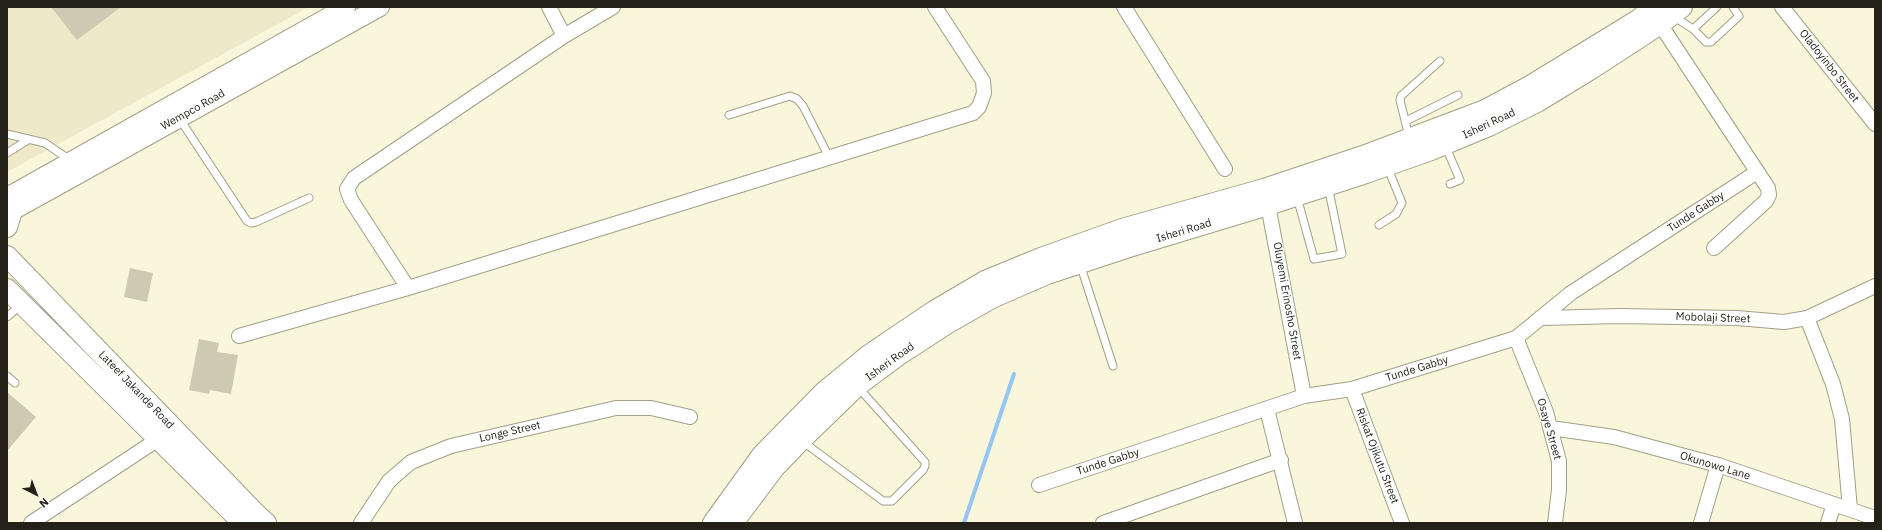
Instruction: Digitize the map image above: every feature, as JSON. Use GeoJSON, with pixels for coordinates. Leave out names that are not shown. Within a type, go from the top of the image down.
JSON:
{"type":"FeatureCollection","features":[{"type":"Feature","properties":{"kind":"main road","name":"Isheri Road"},"geometry":{"type":"LineString","coordinates":[[713,523],[762,455],[824,392],[891,340],[934,311],[985,281],[1041,258],[1122,229],[1264,189],[1362,156],[1407,129],[1488,117],[1537,102],[1667,13]]}},
{"type":"Feature","properties":{"kind":"main road","name":"Isheri Road"},"geometry":{"type":"LineString","coordinates":[[733,523],[775,467],[857,386],[900,354],[948,323],[992,298],[1047,274],[1387,166],[1444,144],[1488,117]]}},
{"type":"Feature","properties":{"kind":"main road","name":"Lateef Jakande Road"},"geometry":{"type":"LineString","coordinates":[[7,256],[166,434],[243,523]]}},
{"type":"Feature","properties":{"kind":"main road","name":"Lateef Jakande Road"},"geometry":{"type":"LineString","coordinates":[[7,289],[266,523]]}},
{"type":"Feature","properties":{"kind":"street","name":"Wempco Road"},"geometry":{"type":"LineString","coordinates":[[8,212],[380,7]]}},
{"type":"Feature","properties":{"kind":"street"},"geometry":{"type":"LineString","coordinates":[[549,7],[564,36]]}},
{"type":"Feature","properties":{"kind":"street"},"geometry":{"type":"LineString","coordinates":[[408,288],[350,200],[347,189],[354,178],[564,36],[613,7]]}},
{"type":"Feature","properties":{"kind":"street"},"geometry":{"type":"LineString","coordinates":[[239,336],[408,288],[972,112],[979,107],[984,93],[983,81],[935,7]]}},
{"type":"Feature","properties":{"kind":"street"},"geometry":{"type":"LineString","coordinates":[[1124,7],[1225,169]]}},
{"type":"Feature","properties":{"kind":"street","name":"Oladoyinbo Street"},"geometry":{"type":"LineString","coordinates":[[1782,7],[1875,124]]}},
{"type":"Feature","properties":{"kind":"street","name":"Wempco Road"},"geometry":{"type":"LineString","coordinates":[[8,212],[72,161],[336,10]]}},
{"type":"Feature","properties":{"kind":"street"},"geometry":{"type":"LineString","coordinates":[[1667,13],[1757,172],[1768,188],[1770,195],[1766,201],[1714,248]]}},
{"type":"Feature","properties":{"kind":"street","name":"Tunde Gabby"},"geometry":{"type":"LineString","coordinates":[[1039,485],[1267,410],[1304,396],[1352,389],[1516,338],[1543,318],[1571,293],[1757,172]]}},
{"type":"Feature","properties":{"kind":"street","name":"Oluyemi Erinosho Street"},"geometry":{"type":"LineString","coordinates":[[1268,205],[1304,396]]}},
{"type":"Feature","properties":{"kind":"street","name":"Mobolaji Street"},"geometry":{"type":"LineString","coordinates":[[1543,318],[1619,316],[1737,318],[1784,322],[1807,318],[1875,286]]}},
{"type":"Feature","properties":{"kind":"street"},"geometry":{"type":"LineString","coordinates":[[1807,318],[1833,384],[1842,419],[1850,509]]}},
{"type":"Feature","properties":{"kind":"street","name":"Osaye Street"},"geometry":{"type":"LineString","coordinates":[[1516,338],[1551,428],[1559,461],[1560,490],[1555,523]]}},
{"type":"Feature","properties":{"kind":"street","name":"Riskat Ojikutu Street"},"geometry":{"type":"LineString","coordinates":[[1352,389],[1402,523]]}},
{"type":"Feature","properties":{"kind":"street","name":"Longe Street"},"geometry":{"type":"LineString","coordinates":[[361,523],[389,481],[411,462],[451,446],[616,408],[651,408],[690,416]]}},
{"type":"Feature","properties":{"kind":"street"},"geometry":{"type":"LineString","coordinates":[[1267,410],[1295,523]]}},
{"type":"Feature","properties":{"kind":"street","name":"Okunowo Lane"},"geometry":{"type":"LineString","coordinates":[[1551,428],[1614,437],[1718,465],[1875,518]]}},
{"type":"Feature","properties":{"kind":"street"},"geometry":{"type":"LineString","coordinates":[[31,523],[166,434]]}},
{"type":"Feature","properties":{"kind":"street"},"geometry":{"type":"LineString","coordinates":[[1103,523],[1280,460]]}},
{"type":"Feature","properties":{"kind":"street"},"geometry":{"type":"LineString","coordinates":[[1700,523],[1718,465]]}},
{"type":"Feature","properties":{"kind":"street"},"geometry":{"type":"LineString","coordinates":[[1828,523],[1834,504]]}},
{"type":"Feature","properties":{"kind":"lane"},"geometry":{"type":"LineString","coordinates":[[1692,29],[1717,7]]}},
{"type":"Feature","properties":{"kind":"lane"},"geometry":{"type":"LineString","coordinates":[[1667,13],[1692,29],[1706,42],[1711,42],[1739,16],[1733,7]]}},
{"type":"Feature","properties":{"kind":"lane"},"geometry":{"type":"LineString","coordinates":[[1440,61],[1401,96],[1400,100],[1407,129],[1458,95]]}},
{"type":"Feature","properties":{"kind":"lane"},"geometry":{"type":"LineString","coordinates":[[730,115],[790,96],[797,99],[803,106],[829,157]]}},
{"type":"Feature","properties":{"kind":"lane"},"geometry":{"type":"LineString","coordinates":[[179,118],[247,222],[256,222],[309,198]]}},
{"type":"Feature","properties":{"kind":"lane"},"geometry":{"type":"LineString","coordinates":[[7,134],[45,143],[72,161]]}},
{"type":"Feature","properties":{"kind":"lane"},"geometry":{"type":"LineString","coordinates":[[7,153],[28,140]]}},
{"type":"Feature","properties":{"kind":"lane"},"geometry":{"type":"LineString","coordinates":[[1444,144],[1460,180],[1450,184]]}},
{"type":"Feature","properties":{"kind":"lane"},"geometry":{"type":"LineString","coordinates":[[1379,225],[1396,214],[1402,204],[1387,166]]}},
{"type":"Feature","properties":{"kind":"lane"},"geometry":{"type":"LineString","coordinates":[[1296,196],[1314,259],[1342,254],[1328,186]]}},
{"type":"Feature","properties":{"kind":"lane"},"geometry":{"type":"LineString","coordinates":[[1080,264],[1112,366]]}},
{"type":"Feature","properties":{"kind":"lane"},"geometry":{"type":"LineString","coordinates":[[7,317],[22,304]]}},
{"type":"Feature","properties":{"kind":"lane"},"geometry":{"type":"LineString","coordinates":[[7,376],[15,384]]}},
{"type":"Feature","properties":{"kind":"lane"},"geometry":{"type":"LineString","coordinates":[[801,440],[883,500],[892,501],[923,470],[925,462],[857,386]]}},
{"type":"Feature","properties":{"kind":"shaded area"},"geometry":{"type":"Polygon","coordinates":[[[7,7],[309,7],[7,172],[7,7]]]}},
{"type":"Feature","properties":{"kind":"building"},"geometry":{"type":"Polygon","coordinates":[[[51,7],[121,7],[77,40],[51,7]]]}},
{"type":"Feature","properties":{"kind":"building"},"geometry":{"type":"Polygon","coordinates":[[[130,268],[153,273],[147,302],[124,297],[130,268]]]}},
{"type":"Feature","properties":{"kind":"building"},"geometry":{"type":"Polygon","coordinates":[[[199,339],[219,343],[217,352],[238,355],[231,394],[210,390],[209,394],[189,390],[199,339]]]}},
{"type":"Feature","properties":{"kind":"building"},"geometry":{"type":"Polygon","coordinates":[[[7,392],[36,417],[7,451],[7,392]]]}},
{"type":"Feature","properties":{"kind":"waterway"},"geometry":{"type":"LineString","coordinates":[[964,523],[1014,374]]}}]}
